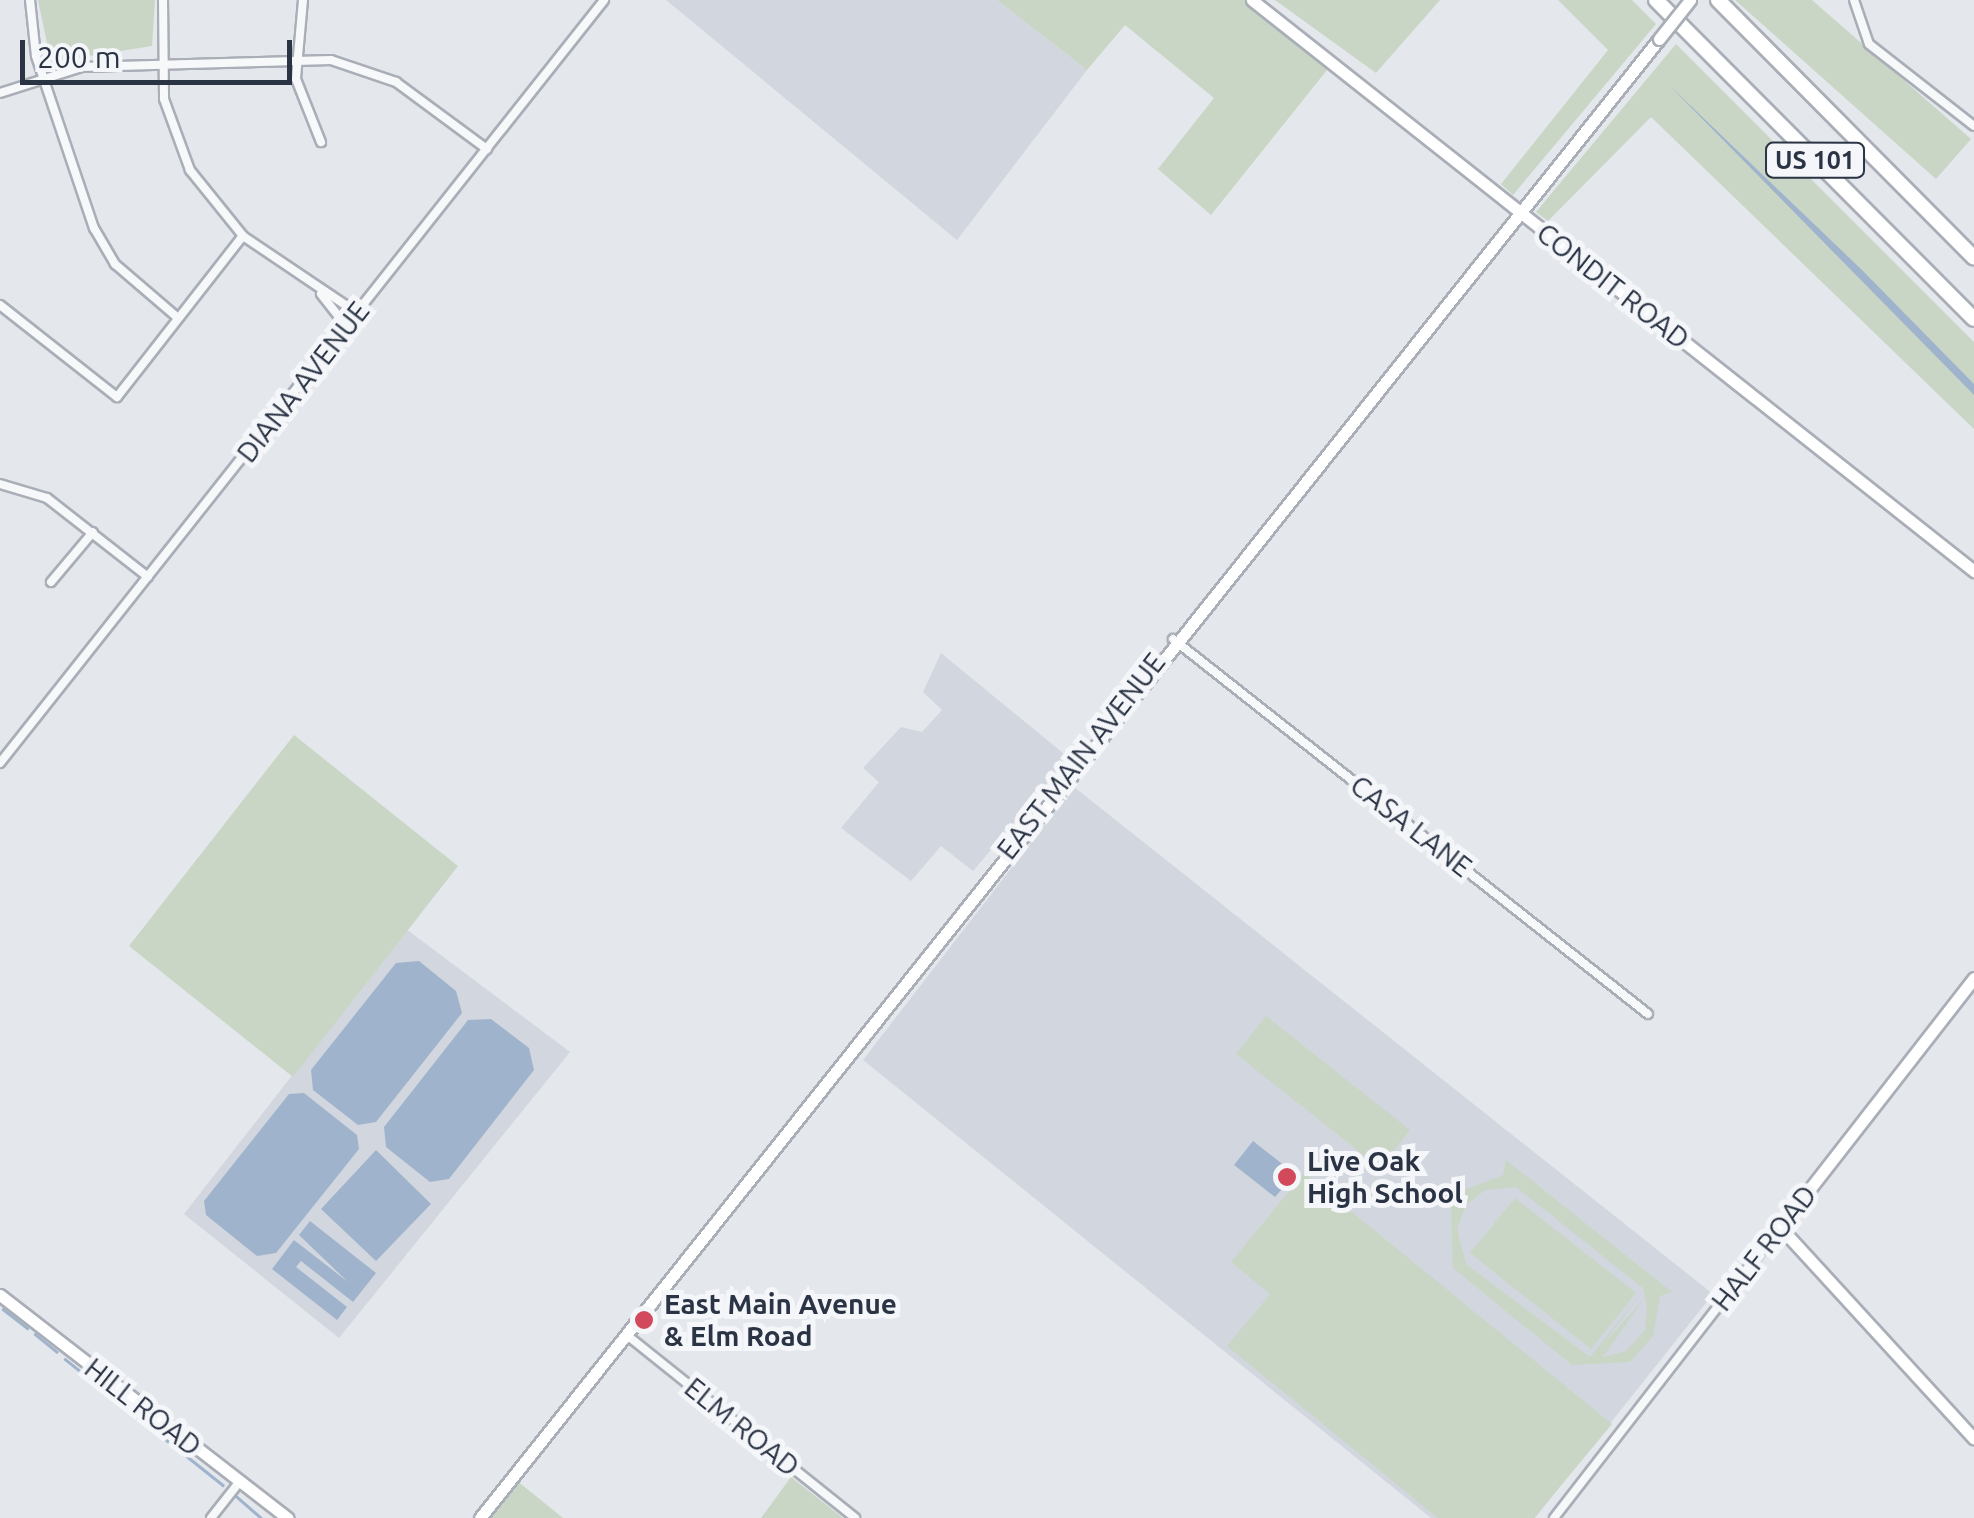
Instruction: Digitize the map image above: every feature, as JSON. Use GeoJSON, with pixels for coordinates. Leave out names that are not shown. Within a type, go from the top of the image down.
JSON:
{"type":"FeatureCollection","features":[{"type":"Feature","properties":{"kind":"highway","name":"US 101"},"geometry":{"type":"LineString","coordinates":[[1656,0],[1974,319]]}},
{"type":"Feature","properties":{"kind":"highway","name":"US 101"},"geometry":{"type":"LineString","coordinates":[[1718,0],[1974,258]]}},
{"type":"Feature","properties":{"kind":"street"},"geometry":{"type":"LineString","coordinates":[[30,0],[42,76],[94,228],[115,264],[178,318]]}},
{"type":"Feature","properties":{"kind":"street"},"geometry":{"type":"LineString","coordinates":[[163,0],[161,62],[190,170],[243,236],[321,294],[358,314]]}},
{"type":"Feature","properties":{"kind":"street"},"geometry":{"type":"LineString","coordinates":[[303,0],[297,56],[299,98],[321,142]]}},
{"type":"Feature","properties":{"kind":"street","name":"DIANA AVENUE"},"geometry":{"type":"LineString","coordinates":[[0,764],[604,0]]}},
{"type":"Feature","properties":{"kind":"street","name":"CONDIT ROAD"},"geometry":{"type":"LineString","coordinates":[[1252,0],[1974,571]]}},
{"type":"Feature","properties":{"kind":"street","name":"EAST MAIN AVENUE"},"geometry":{"type":"LineString","coordinates":[[480,1518],[628,1336],[1515,209],[1690,0]]}},
{"type":"Feature","properties":{"kind":"street"},"geometry":{"type":"LineString","coordinates":[[1854,0],[1869,44],[1974,126]]}},
{"type":"Feature","properties":{"kind":"street"},"geometry":{"type":"LineString","coordinates":[[0,93],[42,76],[161,62],[297,56],[396,82],[487,148]]}},
{"type":"Feature","properties":{"kind":"street"},"geometry":{"type":"LineString","coordinates":[[0,305],[117,397],[243,236]]}},
{"type":"Feature","properties":{"kind":"street"},"geometry":{"type":"LineString","coordinates":[[321,294],[347,327]]}},
{"type":"Feature","properties":{"kind":"street"},"geometry":{"type":"LineString","coordinates":[[0,484],[47,498],[148,578]]}},
{"type":"Feature","properties":{"kind":"street"},"geometry":{"type":"LineString","coordinates":[[51,582],[92,532]]}},
{"type":"Feature","properties":{"kind":"street","name":"CASA LANE"},"geometry":{"type":"LineString","coordinates":[[1173,639],[1648,1014]]}},
{"type":"Feature","properties":{"kind":"street","name":"HALF ROAD"},"geometry":{"type":"LineString","coordinates":[[1554,1518],[1974,978]]}},
{"type":"Feature","properties":{"kind":"street"},"geometry":{"type":"LineString","coordinates":[[1780,1227],[1974,1438]]}},
{"type":"Feature","properties":{"kind":"street","name":"HILL ROAD"},"geometry":{"type":"LineString","coordinates":[[0,1295],[288,1518]]}},
{"type":"Feature","properties":{"kind":"street","name":"ELM ROAD"},"geometry":{"type":"LineString","coordinates":[[628,1336],[856,1518]]}},
{"type":"Feature","properties":{"kind":"street"},"geometry":{"type":"LineString","coordinates":[[212,1518],[242,1480]]}},
{"type":"Feature","properties":{"kind":"shaded area"},"geometry":{"type":"Polygon","coordinates":[[[666,0],[997,0],[1087,70],[957,240],[666,0]]]}},
{"type":"Feature","properties":{"kind":"shaded area"},"geometry":{"type":"Polygon","coordinates":[[[941,653],[1069,758],[973,871],[941,846],[911,881],[841,828],[879,782],[863,768],[901,727],[922,732],[942,710],[923,692],[941,653]]]}},
{"type":"Feature","properties":{"kind":"shaded area","name":"Live Oak High School"},"geometry":{"type":"Polygon","coordinates":[[[1074,787],[1713,1294],[1535,1518],[1431,1518],[863,1060],[1074,787]]]}},
{"type":"Feature","properties":{"kind":"shaded area"},"geometry":{"type":"Polygon","coordinates":[[[406,929],[570,1052],[339,1338],[184,1214],[406,929]]]}},
{"type":"Feature","properties":{"kind":"green space"},"geometry":{"type":"Polygon","coordinates":[[[38,0],[155,0],[152,46],[51,62],[38,0]]]}},
{"type":"Feature","properties":{"kind":"green space"},"geometry":{"type":"Polygon","coordinates":[[[997,0],[1250,0],[1331,65],[1211,215],[1158,169],[1214,98],[1125,25],[1087,70],[997,0]]]}},
{"type":"Feature","properties":{"kind":"green space"},"geometry":{"type":"Polygon","coordinates":[[[1275,0],[1440,0],[1376,73],[1275,0]]]}},
{"type":"Feature","properties":{"kind":"green space"},"geometry":{"type":"Polygon","coordinates":[[[1558,0],[1632,0],[1656,24],[1513,195],[1501,184],[1608,50],[1558,0]]]}},
{"type":"Feature","properties":{"kind":"green space"},"geometry":{"type":"Polygon","coordinates":[[[1735,0],[1812,0],[1971,139],[1936,179],[1735,0]]]}},
{"type":"Feature","properties":{"kind":"green space"},"geometry":{"type":"Polygon","coordinates":[[[1676,44],[1974,342],[1974,429],[1651,117],[1548,221],[1536,212],[1676,44]]]}},
{"type":"Feature","properties":{"kind":"green space"},"geometry":{"type":"Polygon","coordinates":[[[294,735],[458,866],[293,1077],[129,946],[294,735]]]}},
{"type":"Feature","properties":{"kind":"green space"},"geometry":{"type":"Polygon","coordinates":[[[1266,1016],[1410,1130],[1380,1168],[1236,1054],[1266,1016]]]}},
{"type":"Feature","properties":{"kind":"green space"},"geometry":{"type":"Polygon","coordinates":[[[1506,1160],[1672,1292],[1660,1296],[1653,1336],[1630,1362],[1572,1365],[1453,1268],[1451,1207],[1462,1191],[1503,1175],[1506,1160]],[[1516,1187],[1485,1190],[1466,1205],[1457,1229],[1466,1264],[1590,1357],[1639,1296],[1602,1346],[1643,1300],[1603,1357],[1626,1351],[1645,1330],[1647,1308],[1643,1288],[1516,1187]]]}},
{"type":"Feature","properties":{"kind":"green space"},"geometry":{"type":"Polygon","coordinates":[[[1304,1173],[1612,1424],[1534,1518],[1438,1518],[1227,1346],[1270,1294],[1231,1262],[1304,1173]]]}},
{"type":"Feature","properties":{"kind":"green space"},"geometry":{"type":"Polygon","coordinates":[[[1515,1198],[1636,1293],[1591,1349],[1470,1253],[1515,1198]]]}},
{"type":"Feature","properties":{"kind":"green space"},"geometry":{"type":"Polygon","coordinates":[[[791,1477],[843,1518],[761,1518],[791,1477]]]}},
{"type":"Feature","properties":{"kind":"green space"},"geometry":{"type":"Polygon","coordinates":[[[516,1480],[563,1518],[485,1518],[516,1480]]]}},
{"type":"Feature","properties":{"kind":"water"},"geometry":{"type":"Polygon","coordinates":[[[1668,84],[1862,270],[1974,384],[1974,395],[1668,84]]]}},
{"type":"Feature","properties":{"kind":"water"},"geometry":{"type":"Polygon","coordinates":[[[419,961],[456,991],[462,1013],[376,1122],[358,1125],[313,1090],[311,1070],[396,963],[419,961]]]}},
{"type":"Feature","properties":{"kind":"water"},"geometry":{"type":"Polygon","coordinates":[[[491,1019],[529,1048],[534,1070],[449,1179],[430,1182],[386,1147],[384,1127],[468,1020],[491,1019]]]}},
{"type":"Feature","properties":{"kind":"water"},"geometry":{"type":"Polygon","coordinates":[[[304,1093],[357,1135],[359,1149],[276,1253],[257,1256],[206,1215],[204,1201],[289,1094],[304,1093]]]}},
{"type":"Feature","properties":{"kind":"water"},"geometry":{"type":"Polygon","coordinates":[[[1253,1141],[1295,1174],[1275,1197],[1234,1165],[1253,1141]]]}},
{"type":"Feature","properties":{"kind":"water"},"geometry":{"type":"Polygon","coordinates":[[[376,1150],[431,1204],[376,1261],[321,1209],[376,1150]]]}},
{"type":"Feature","properties":{"kind":"water"},"geometry":{"type":"Polygon","coordinates":[[[310,1221],[376,1273],[353,1302],[301,1261],[296,1267],[347,1307],[337,1320],[272,1269],[294,1240],[348,1282],[299,1235],[310,1221]]]}},
{"type":"Feature","properties":{"kind":"waterway"},"geometry":{"type":"LineString","coordinates":[[3,1309],[27,1328]]}},
{"type":"Feature","properties":{"kind":"waterway"},"geometry":{"type":"LineString","coordinates":[[35,1334],[57,1352]]}},
{"type":"Feature","properties":{"kind":"waterway"},"geometry":{"type":"LineString","coordinates":[[65,1359],[223,1485]]}},
{"type":"Feature","properties":{"kind":"waterway"},"geometry":{"type":"LineString","coordinates":[[236,1496],[261,1518]]}},
{"type":"Feature","properties":{"kind":"place","name":"Live Oak High School"},"geometry":{"type":"Point","coordinates":[1287,1177]}},
{"type":"Feature","properties":{"kind":"place","name":"East Main Avenue & Elm Road"},"geometry":{"type":"Point","coordinates":[644,1320]}}]}
